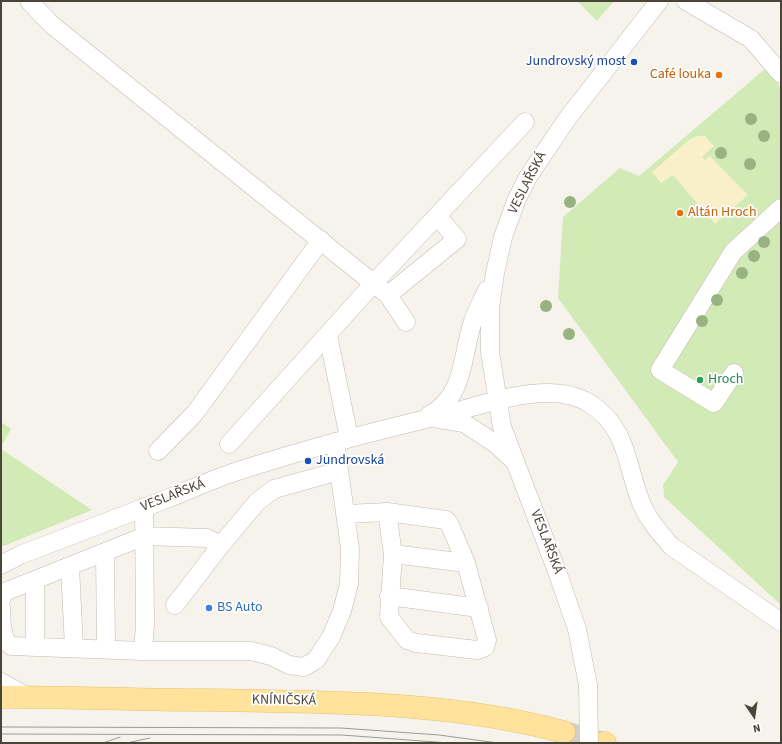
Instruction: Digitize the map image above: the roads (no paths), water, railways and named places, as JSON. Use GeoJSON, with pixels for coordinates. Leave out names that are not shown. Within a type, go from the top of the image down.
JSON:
{"type":"FeatureCollection","features":[{"type":"Feature","properties":{"kind":"main road","name":"KNÍNIČSKÁ"},"geometry":{"type":"LineString","coordinates":[[1,697],[334,702],[411,706],[531,723],[564,732]]}},
{"type":"Feature","properties":{"kind":"street"},"geometry":{"type":"LineString","coordinates":[[29,1],[52,25],[388,295],[406,322]]}},
{"type":"Feature","properties":{"kind":"street","name":"VESLAŘSKÁ"},"geometry":{"type":"LineString","coordinates":[[589,743],[588,685],[577,629],[558,574],[502,427],[488,330],[494,273],[509,219],[528,177],[539,158],[567,119],[659,1]]}},
{"type":"Feature","properties":{"kind":"street"},"geometry":{"type":"LineString","coordinates":[[686,1],[751,39],[781,74]]}},
{"type":"Feature","properties":{"kind":"street"},"geometry":{"type":"LineString","coordinates":[[229,444],[373,284],[525,122]]}},
{"type":"Feature","properties":{"kind":"street"},"geometry":{"type":"LineString","coordinates":[[734,373],[714,403],[660,370],[733,252],[781,208]]}},
{"type":"Feature","properties":{"kind":"street"},"geometry":{"type":"LineString","coordinates":[[388,295],[457,240],[437,216]]}},
{"type":"Feature","properties":{"kind":"street"},"geometry":{"type":"LineString","coordinates":[[158,451],[195,413],[321,240]]}},
{"type":"Feature","properties":{"kind":"street"},"geometry":{"type":"LineString","coordinates":[[412,422],[441,408],[453,393],[462,369],[472,323],[494,273]]}},
{"type":"Feature","properties":{"kind":"street"},"geometry":{"type":"LineString","coordinates":[[1,607],[3,636],[5,642],[11,646],[143,651],[251,652],[271,656],[289,665],[304,667],[316,660],[331,637],[342,611],[350,584],[350,548],[339,471],[342,440],[328,335]]}},
{"type":"Feature","properties":{"kind":"street"},"geometry":{"type":"LineString","coordinates":[[498,401],[548,392],[573,395],[588,402],[601,411],[616,428],[626,450],[634,485],[641,502],[657,530],[672,546],[781,622]]}},
{"type":"Feature","properties":{"kind":"street","name":"VESLAŘSKÁ"},"geometry":{"type":"LineString","coordinates":[[1,565],[20,555],[234,472],[342,440],[498,401]]}},
{"type":"Feature","properties":{"kind":"street"},"geometry":{"type":"LineString","coordinates":[[433,417],[464,423],[496,444],[516,463]]}},
{"type":"Feature","properties":{"kind":"street"},"geometry":{"type":"LineString","coordinates":[[175,605],[221,545],[257,502],[274,489],[339,471]]}},
{"type":"Feature","properties":{"kind":"street"},"geometry":{"type":"LineString","coordinates":[[143,651],[146,625],[144,507]]}},
{"type":"Feature","properties":{"kind":"street"},"geometry":{"type":"LineString","coordinates":[[346,514],[387,512],[446,520],[453,528],[466,563],[487,640],[486,647],[482,650],[416,643],[407,640],[391,622],[388,610],[393,554],[387,512]]}},
{"type":"Feature","properties":{"kind":"street"},"geometry":{"type":"LineString","coordinates":[[1,600],[2,595],[7,591],[145,536],[207,538],[221,545]]}},
{"type":"Feature","properties":{"kind":"street"},"geometry":{"type":"LineString","coordinates":[[105,552],[106,650]]}},
{"type":"Feature","properties":{"kind":"street"},"geometry":{"type":"LineString","coordinates":[[393,554],[466,563]]}},
{"type":"Feature","properties":{"kind":"street"},"geometry":{"type":"LineString","coordinates":[[70,566],[74,648]]}},
{"type":"Feature","properties":{"kind":"street"},"geometry":{"type":"LineString","coordinates":[[35,580],[35,647]]}},
{"type":"Feature","properties":{"kind":"street"},"geometry":{"type":"LineString","coordinates":[[389,596],[478,608]]}},
{"type":"Feature","properties":{"kind":"street"},"geometry":{"type":"LineString","coordinates":[[1,682],[28,697]]}},
{"type":"Feature","properties":{"kind":"tunnel"},"geometry":{"type":"LineString","coordinates":[[564,732],[604,743]]}},
{"type":"Feature","properties":{"kind":"tram line"},"geometry":{"type":"LineString","coordinates":[[1,727],[341,728],[439,735],[498,743]]}},
{"type":"Feature","properties":{"kind":"tram line"},"geometry":{"type":"LineString","coordinates":[[1,734],[342,735],[449,743]]}},
{"type":"Feature","properties":{"kind":"tram line"},"geometry":{"type":"LineString","coordinates":[[103,743],[120,737]]}},
{"type":"Feature","properties":{"kind":"tram line"},"geometry":{"type":"LineString","coordinates":[[127,743],[150,738]]}},
{"type":"Feature","properties":{"kind":"place","name":"Jundrovský most"},"geometry":{"type":"Point","coordinates":[634,62]}},
{"type":"Feature","properties":{"kind":"place","name":"Café louka"},"geometry":{"type":"Point","coordinates":[719,75]}},
{"type":"Feature","properties":{"kind":"place","name":"Altán Hroch"},"geometry":{"type":"Point","coordinates":[680,213]}},
{"type":"Feature","properties":{"kind":"place","name":"Hroch"},"geometry":{"type":"Point","coordinates":[700,380]}},
{"type":"Feature","properties":{"kind":"place","name":"Jundrovská"},"geometry":{"type":"Point","coordinates":[308,461]}},
{"type":"Feature","properties":{"kind":"place","name":"BS Auto"},"geometry":{"type":"Point","coordinates":[209,608]}}]}
